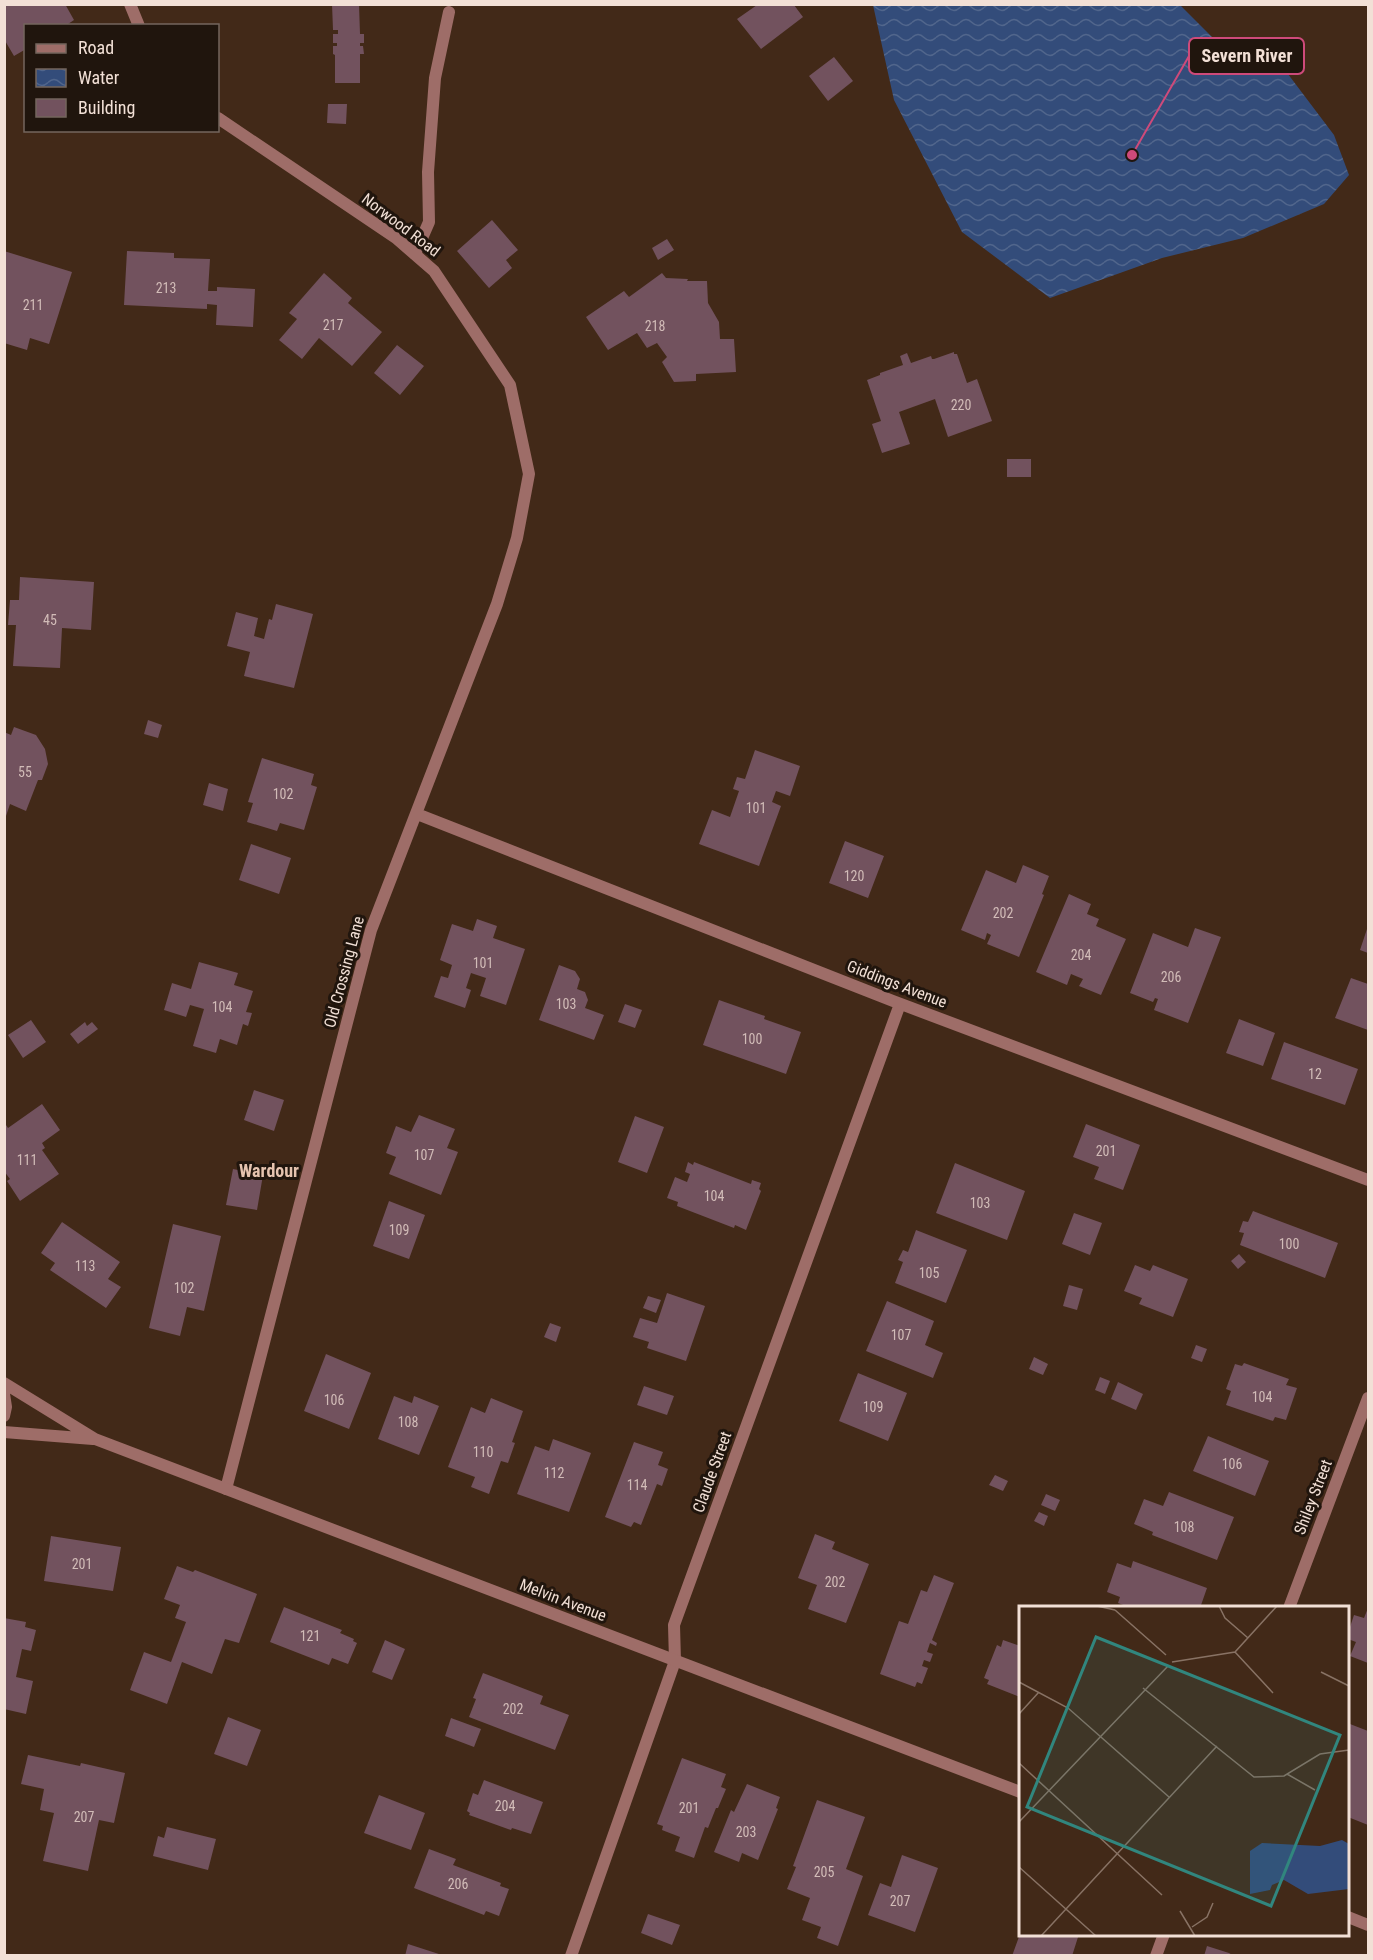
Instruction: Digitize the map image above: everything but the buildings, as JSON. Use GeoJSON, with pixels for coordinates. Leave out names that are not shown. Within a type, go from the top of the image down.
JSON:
{"type":"FeatureCollection","features":[{"type":"Feature","properties":{"kind":"street"},"geometry":{"type":"LineString","coordinates":[[130,4],[138,24]]}},
{"type":"Feature","properties":{"kind":"street"},"geometry":{"type":"LineString","coordinates":[[415,254],[429,222],[428,172],[435,78],[449,12]]}},
{"type":"Feature","properties":{"kind":"street","name":"Norwood Road"},"geometry":{"type":"LineString","coordinates":[[219,119],[396,238],[434,270],[510,385],[529,474]]}},
{"type":"Feature","properties":{"kind":"street","name":"Old Crossing Lane"},"geometry":{"type":"LineString","coordinates":[[226,1490],[371,930],[497,604],[517,538],[529,474]]}},
{"type":"Feature","properties":{"kind":"street","name":"Giddings Avenue"},"geometry":{"type":"LineString","coordinates":[[417,814],[900,1004],[1368,1180]]}},
{"type":"Feature","properties":{"kind":"street","name":"Claude Street"},"geometry":{"type":"LineString","coordinates":[[571,1956],[675,1661],[674,1625],[900,1004]]}},
{"type":"Feature","properties":{"kind":"street","name":"Melvin Avenue"},"geometry":{"type":"LineString","coordinates":[[4,1383],[95,1439],[1019,1792]]}},
{"type":"Feature","properties":{"kind":"street"},"geometry":{"type":"LineString","coordinates":[[4,1394],[4,1416]]}},
{"type":"Feature","properties":{"kind":"street","name":"Shiley Street"},"geometry":{"type":"LineString","coordinates":[[1290,1606],[1368,1398]]}},
{"type":"Feature","properties":{"kind":"street","name":"Melvin Avenue"},"geometry":{"type":"LineString","coordinates":[[4,1432],[95,1439]]}},
{"type":"Feature","properties":{"kind":"street"},"geometry":{"type":"LineString","coordinates":[[1349,1918],[1368,1925]]}},
{"type":"Feature","properties":{"kind":"street"},"geometry":{"type":"LineString","coordinates":[[1156,1956],[1164,1936]]}},
{"type":"Feature","properties":{"kind":"water"},"geometry":{"type":"Polygon","coordinates":[[[873,5],[1180,5],[1226,51],[1269,49],[1334,135],[1349,175],[1324,204],[1243,238],[1162,258],[1050,298],[962,232],[894,100],[873,5]]]}},
{"type":"Feature","properties":{"kind":"place","name":"Severn River"},"geometry":{"type":"Point","coordinates":[1132,155]}},
{"type":"Feature","properties":{"kind":"district","name":"Wardour"},"geometry":{"type":"Point","coordinates":[269,1170]}}]}
